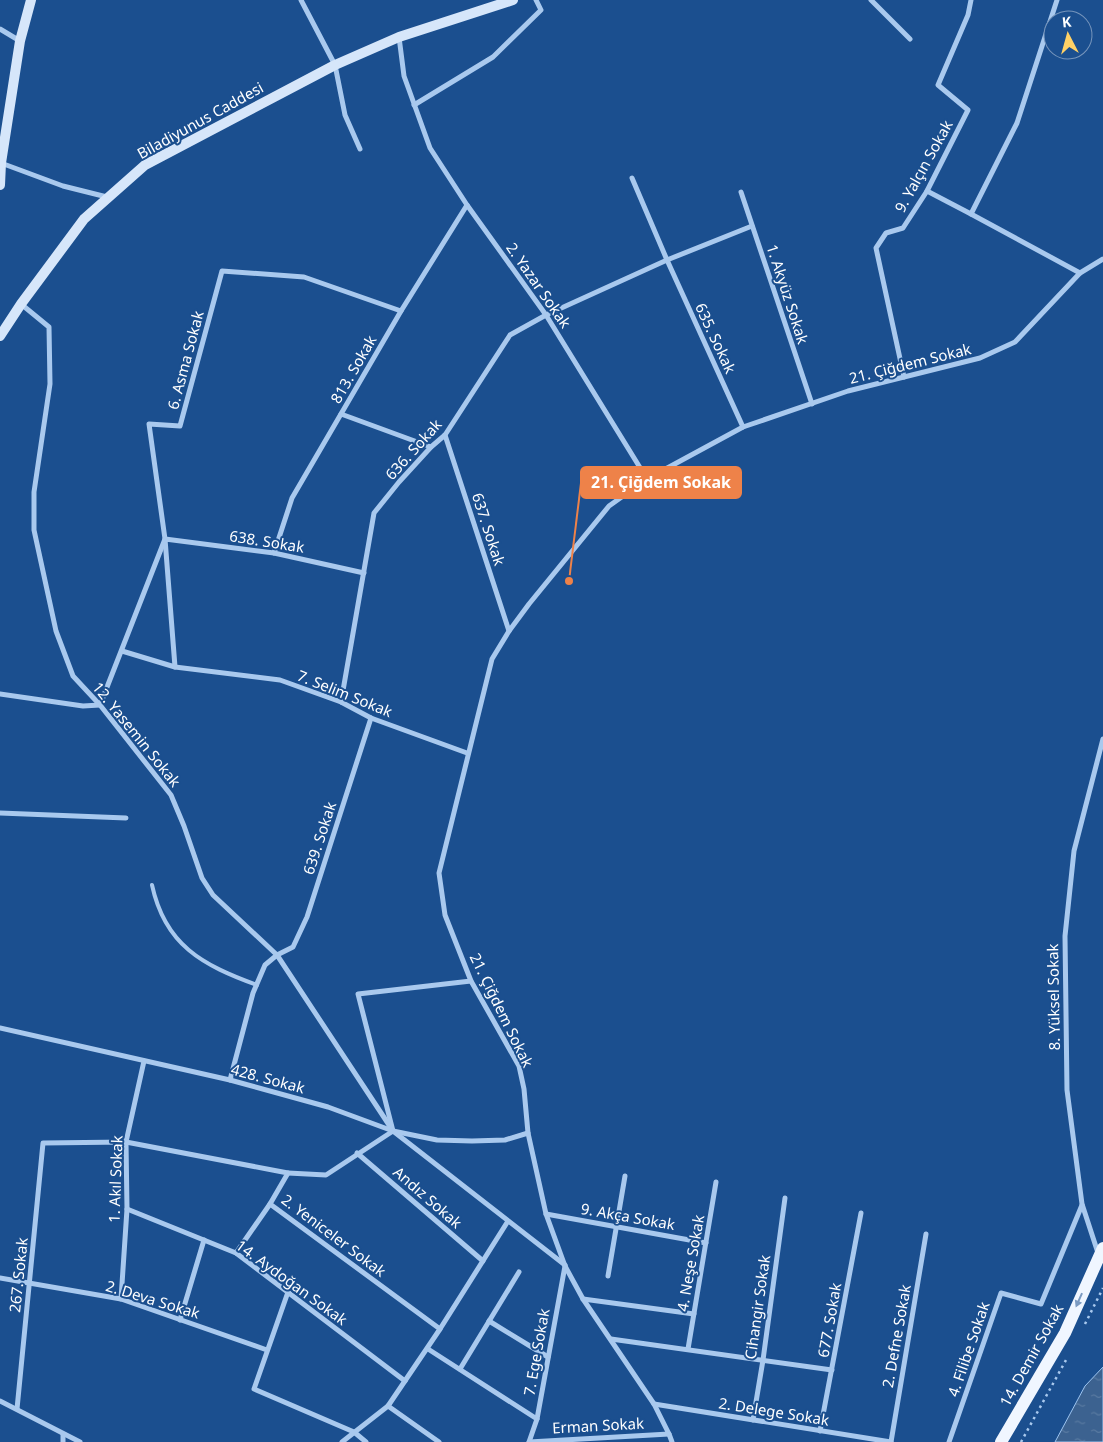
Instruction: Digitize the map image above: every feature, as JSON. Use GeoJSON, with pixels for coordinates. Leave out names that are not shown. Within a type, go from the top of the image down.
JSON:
{"type":"FeatureCollection","features":[{"type":"Feature","properties":{"kind":"main road","name":"14. Demir Sokak"},"geometry":{"type":"LineString","coordinates":[[1001,1442],[1065,1333],[1101,1252]]}},
{"type":"Feature","properties":{"kind":"street"},"geometry":{"type":"LineString","coordinates":[[0,185],[0,162],[20,41],[31,0]]}},
{"type":"Feature","properties":{"kind":"street"},"geometry":{"type":"LineString","coordinates":[[301,0],[335,65],[345,115],[360,149]]}},
{"type":"Feature","properties":{"kind":"street"},"geometry":{"type":"LineString","coordinates":[[414,105],[493,57],[541,10],[536,0]]}},
{"type":"Feature","properties":{"kind":"street"},"geometry":{"type":"LineString","coordinates":[[871,0],[910,39]]}},
{"type":"Feature","properties":{"kind":"street","name":"9. Yalçın Sokak"},"geometry":{"type":"LineString","coordinates":[[904,377],[876,248],[886,233],[903,228],[927,191],[968,110],[938,85],[968,15],[971,0]]}},
{"type":"Feature","properties":{"kind":"street"},"geometry":{"type":"LineString","coordinates":[[971,214],[1017,123],[1057,0]]}},
{"type":"Feature","properties":{"kind":"street","name":"Biladiyunus Caddesi"},"geometry":{"type":"LineString","coordinates":[[0,336],[21,304],[84,219],[145,165],[335,65],[400,37],[509,1]]}},
{"type":"Feature","properties":{"kind":"street"},"geometry":{"type":"LineString","coordinates":[[0,29],[20,41]]}},
{"type":"Feature","properties":{"kind":"street","name":"2. Yazar Sokak"},"geometry":{"type":"LineString","coordinates":[[400,37],[404,76],[430,148],[467,205],[546,315],[647,478]]}},
{"type":"Feature","properties":{"kind":"street"},"geometry":{"type":"LineString","coordinates":[[0,162],[63,186],[108,198]]}},
{"type":"Feature","properties":{"kind":"street","name":"635. Sokak"},"geometry":{"type":"LineString","coordinates":[[632,178],[743,427]]}},
{"type":"Feature","properties":{"kind":"street"},"geometry":{"type":"LineString","coordinates":[[927,191],[1080,273]]}},
{"type":"Feature","properties":{"kind":"street","name":"1. Akyüz Sokak"},"geometry":{"type":"LineString","coordinates":[[741,192],[812,404]]}},
{"type":"Feature","properties":{"kind":"street","name":"813. Sokak"},"geometry":{"type":"LineString","coordinates":[[274,552],[292,498],[401,311],[467,205]]}},
{"type":"Feature","properties":{"kind":"street"},"geometry":{"type":"LineString","coordinates":[[667,260],[752,226]]}},
{"type":"Feature","properties":{"kind":"street","name":"21. Çiğdem Sokak"},"geometry":{"type":"LineString","coordinates":[[672,1442],[654,1404],[583,1299],[565,1266],[546,1214],[528,1133],[524,1089],[519,1066],[471,982],[445,915],[439,873],[492,659],[509,631],[609,506],[647,478],[743,427],[848,391],[980,358],[1015,342],[1080,273],[1103,259]]}},
{"type":"Feature","properties":{"kind":"street","name":"636. Sokak"},"geometry":{"type":"LineString","coordinates":[[341,702],[374,513],[398,482],[445,435],[510,335],[546,315],[667,260]]}},
{"type":"Feature","properties":{"kind":"street","name":"6. Asma Sokak"},"geometry":{"type":"LineString","coordinates":[[175,666],[165,540],[149,424],[180,426],[222,271],[304,277],[401,311]]}},
{"type":"Feature","properties":{"kind":"street","name":"12. Yasemin Sokak"},"geometry":{"type":"LineString","coordinates":[[21,304],[49,327],[50,384],[34,492],[34,530],[56,631],[73,676],[100,705],[172,796],[202,878],[213,895],[277,955],[393,1131]]}},
{"type":"Feature","properties":{"kind":"street"},"geometry":{"type":"LineString","coordinates":[[341,414],[431,447]]}},
{"type":"Feature","properties":{"kind":"street","name":"637. Sokak"},"geometry":{"type":"LineString","coordinates":[[445,435],[509,631]]}},
{"type":"Feature","properties":{"kind":"street"},"geometry":{"type":"LineString","coordinates":[[0,694],[83,706],[100,705],[165,540]]}},
{"type":"Feature","properties":{"kind":"street","name":"638. Sokak"},"geometry":{"type":"LineString","coordinates":[[165,540],[274,552],[364,573]]}},
{"type":"Feature","properties":{"kind":"street","name":"7. Selim Sokak"},"geometry":{"type":"LineString","coordinates":[[122,651],[175,666],[280,680],[341,702],[371,718],[468,753]]}},
{"type":"Feature","properties":{"kind":"street","name":"639. Sokak"},"geometry":{"type":"LineString","coordinates":[[230,1080],[257,984],[265,965],[277,955],[293,947],[307,917],[371,718]]}},
{"type":"Feature","properties":{"kind":"street","name":"8. Yüksel Sokak"},"geometry":{"type":"LineString","coordinates":[[1101,1252],[1082,1204],[1067,1090],[1065,936],[1074,851],[1103,739]]}},
{"type":"Feature","properties":{"kind":"street"},"geometry":{"type":"LineString","coordinates":[[0,813],[126,818]]}},
{"type":"Feature","properties":{"kind":"street"},"geometry":{"type":"LineString","coordinates":[[471,982],[358,994],[393,1131],[565,1266]]}},
{"type":"Feature","properties":{"kind":"street","name":"428. Sokak"},"geometry":{"type":"LineString","coordinates":[[0,1028],[230,1080],[328,1107],[393,1131],[437,1140],[505,1140],[528,1133]]}},
{"type":"Feature","properties":{"kind":"street","name":"1. Akıl Sokak"},"geometry":{"type":"LineString","coordinates":[[121,1300],[127,1209],[126,1142],[144,1061]]}},
{"type":"Feature","properties":{"kind":"street"},"geometry":{"type":"LineString","coordinates":[[288,1173],[326,1175],[393,1131]]}},
{"type":"Feature","properties":{"kind":"street","name":"2. Yeniceler Sokak"},"geometry":{"type":"LineString","coordinates":[[43,1144],[126,1142],[288,1173],[270,1204],[440,1329]]}},
{"type":"Feature","properties":{"kind":"street","name":"267. Sokak"},"geometry":{"type":"LineString","coordinates":[[17,1409],[43,1144]]}},
{"type":"Feature","properties":{"kind":"street","name":"Andız Sokak"},"geometry":{"type":"LineString","coordinates":[[358,1153],[483,1261]]}},
{"type":"Feature","properties":{"kind":"street"},"geometry":{"type":"LineString","coordinates":[[608,1276],[625,1176]]}},
{"type":"Feature","properties":{"kind":"street","name":"4. Neşe Sokak"},"geometry":{"type":"LineString","coordinates":[[688,1349],[716,1182]]}},
{"type":"Feature","properties":{"kind":"street","name":"Cihangir Sokak"},"geometry":{"type":"LineString","coordinates":[[753,1420],[785,1198]]}},
{"type":"Feature","properties":{"kind":"street"},"geometry":{"type":"LineString","coordinates":[[236,1252],[270,1204]]}},
{"type":"Feature","properties":{"kind":"street","name":"4. Filibe Sokak"},"geometry":{"type":"LineString","coordinates":[[949,1442],[1001,1294],[1041,1304],[1082,1204]]}},
{"type":"Feature","properties":{"kind":"street","name":"14. Aydoğan Sokak"},"geometry":{"type":"LineString","coordinates":[[127,1209],[236,1252],[405,1381]]}},
{"type":"Feature","properties":{"kind":"street","name":"677. Sokak"},"geometry":{"type":"LineString","coordinates":[[820,1431],[861,1213]]}},
{"type":"Feature","properties":{"kind":"street","name":"9. Akça Sokak"},"geometry":{"type":"LineString","coordinates":[[546,1214],[706,1243]]}},
{"type":"Feature","properties":{"kind":"street"},"geometry":{"type":"LineString","coordinates":[[342,1442],[388,1406],[428,1349],[508,1221]]}},
{"type":"Feature","properties":{"kind":"street","name":"2. Defne Sokak"},"geometry":{"type":"LineString","coordinates":[[891,1442],[926,1234]]}},
{"type":"Feature","properties":{"kind":"street"},"geometry":{"type":"LineString","coordinates":[[180,1320],[204,1240]]}},
{"type":"Feature","properties":{"kind":"street","name":"7. Ege Sokak"},"geometry":{"type":"LineString","coordinates":[[529,1442],[537,1419],[565,1266]]}},
{"type":"Feature","properties":{"kind":"street"},"geometry":{"type":"LineString","coordinates":[[460,1369],[519,1272]]}},
{"type":"Feature","properties":{"kind":"street","name":"2. Deva Sokak"},"geometry":{"type":"LineString","coordinates":[[0,1278],[121,1300],[267,1350]]}},
{"type":"Feature","properties":{"kind":"street"},"geometry":{"type":"LineString","coordinates":[[288,1292],[254,1389],[354,1432],[366,1442]]}},
{"type":"Feature","properties":{"kind":"street"},"geometry":{"type":"LineString","coordinates":[[583,1299],[694,1314]]}},
{"type":"Feature","properties":{"kind":"street"},"geometry":{"type":"LineString","coordinates":[[489,1321],[548,1357]]}},
{"type":"Feature","properties":{"kind":"street"},"geometry":{"type":"LineString","coordinates":[[611,1339],[832,1370]]}},
{"type":"Feature","properties":{"kind":"street","name":"Erman Sokak"},"geometry":{"type":"LineString","coordinates":[[428,1349],[537,1419]]}},
{"type":"Feature","properties":{"kind":"street"},"geometry":{"type":"LineString","coordinates":[[0,1401],[80,1442]]}},
{"type":"Feature","properties":{"kind":"street","name":"2. Delege Sokak"},"geometry":{"type":"LineString","coordinates":[[654,1404],[891,1442]]}},
{"type":"Feature","properties":{"kind":"street"},"geometry":{"type":"LineString","coordinates":[[388,1406],[439,1442]]}},
{"type":"Feature","properties":{"kind":"street"},"geometry":{"type":"LineString","coordinates":[[63,1434],[63,1442]]}},
{"type":"Feature","properties":{"kind":"street","name":"Erman Sokak"},"geometry":{"type":"LineString","coordinates":[[529,1442],[669,1434]]}},
{"type":"Feature","properties":{"kind":"lane"},"geometry":{"type":"LineString","coordinates":[[152,884],[162,917],[180,943],[199,958],[237,978],[257,984]]}},
{"type":"Feature","properties":{"kind":"water"},"geometry":{"type":"Polygon","coordinates":[[[1103,1367],[1103,1442],[1055,1442],[1085,1386],[1103,1367]]]}},
{"type":"Feature","properties":{"kind":"place","name":"21. Çiğdem Sokak"},"geometry":{"type":"Point","coordinates":[569,581]}}]}
